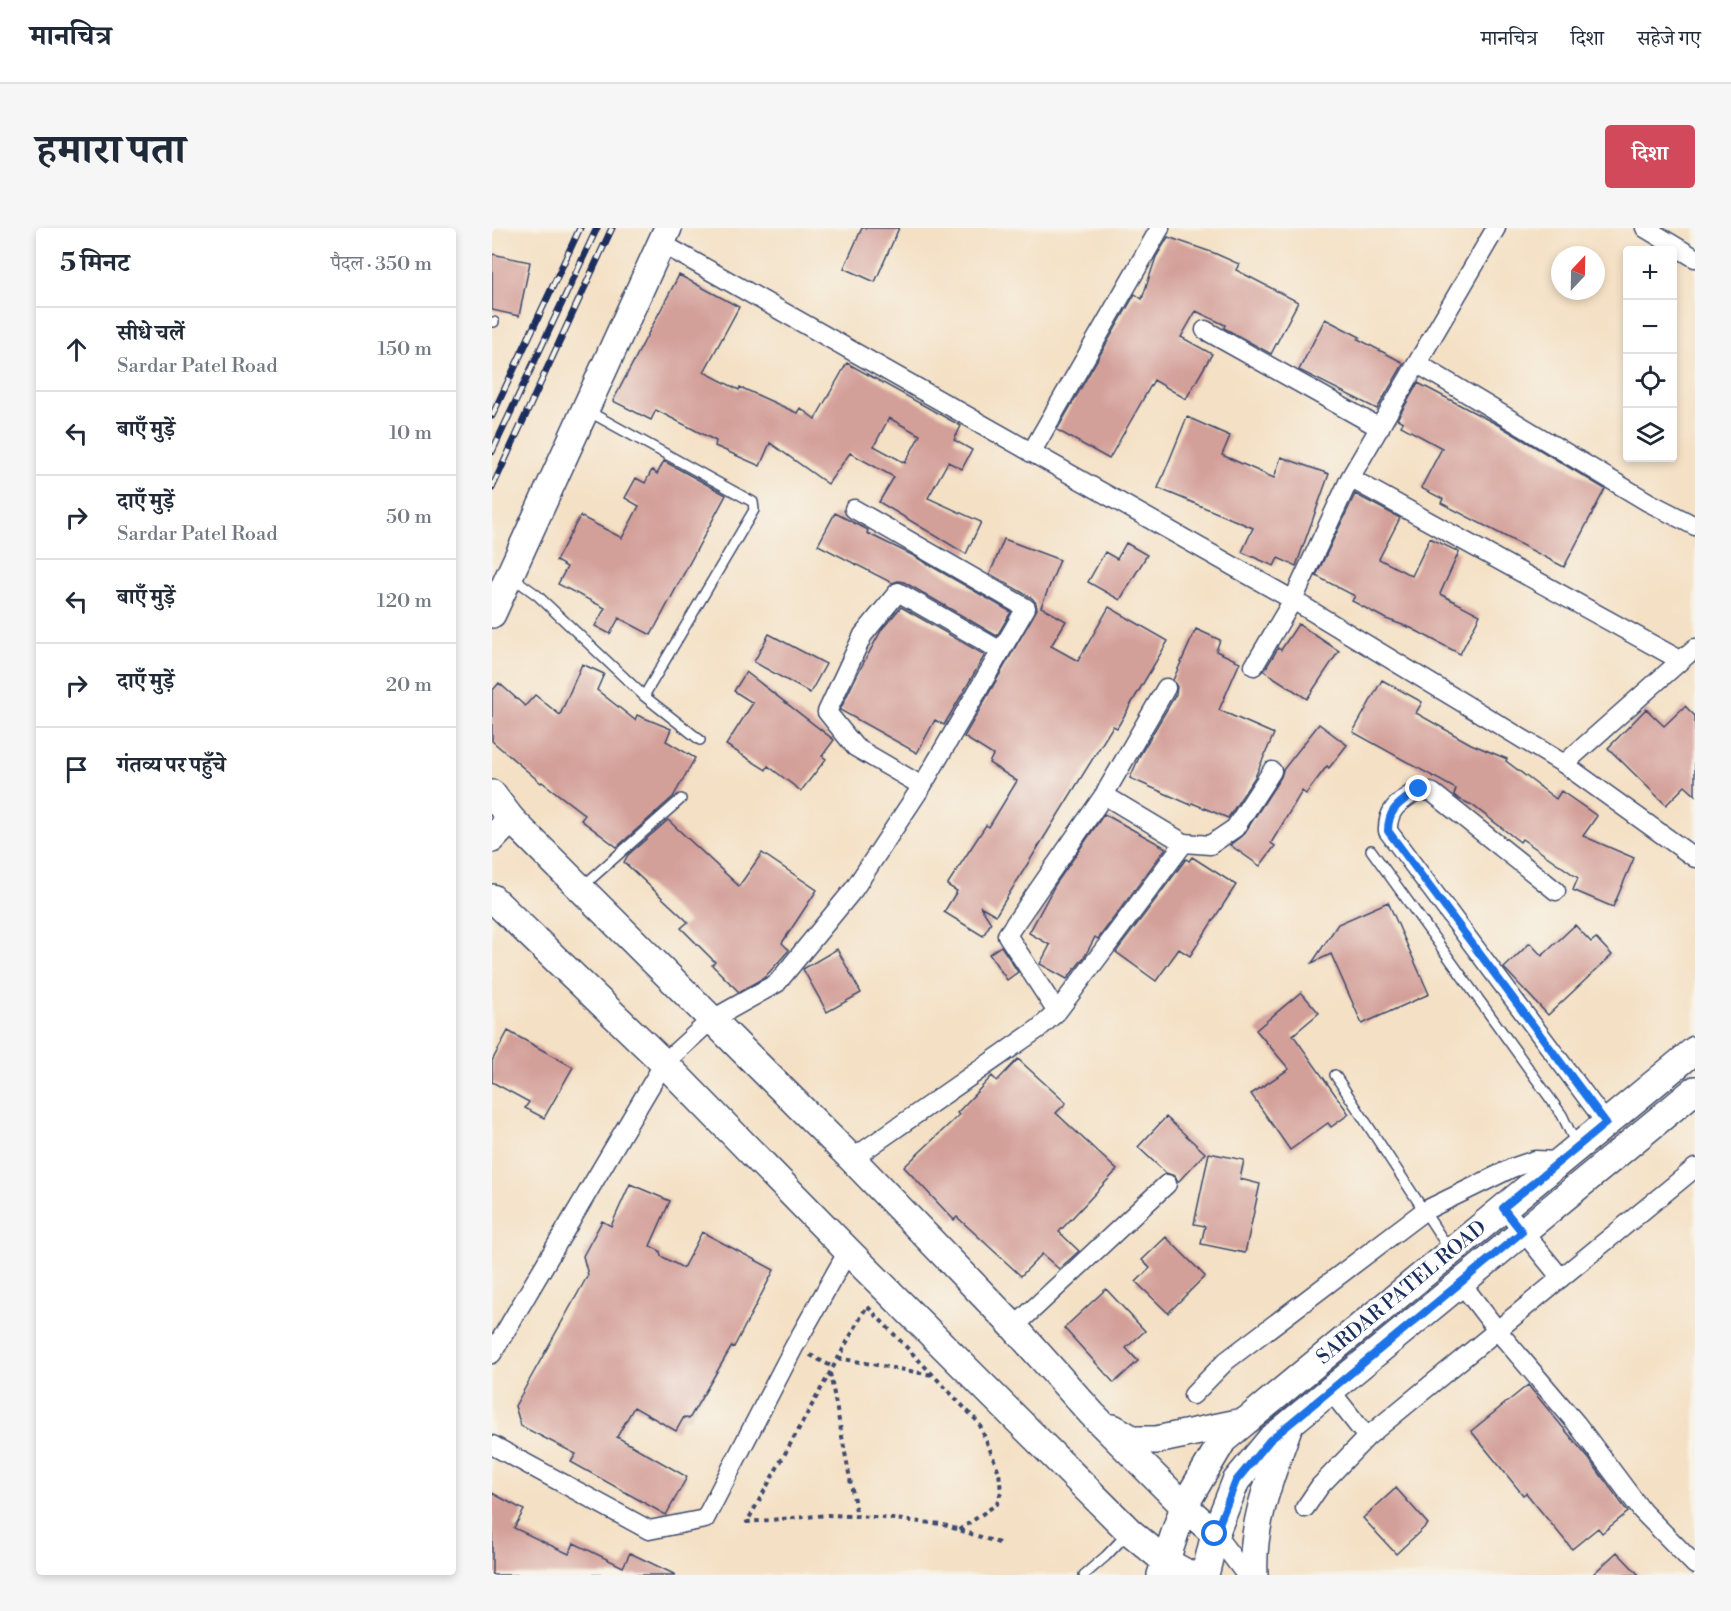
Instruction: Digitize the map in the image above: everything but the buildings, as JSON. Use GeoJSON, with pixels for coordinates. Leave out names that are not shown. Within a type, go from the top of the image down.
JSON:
{"type":"FeatureCollection","features":[{"type":"Feature","properties":{"kind":"street"},"geometry":{"type":"LineString","coordinates":[[1031,453],[1160,228]]}},
{"type":"Feature","properties":{"kind":"street"},"geometry":{"type":"LineString","coordinates":[[1254,666],[1293,600],[1350,478],[1496,228]]}},
{"type":"Feature","properties":{"kind":"street"},"geometry":{"type":"LineString","coordinates":[[1644,228],[1695,258]]}},
{"type":"Feature","properties":{"kind":"street"},"geometry":{"type":"LineString","coordinates":[[492,614],[664,236],[1031,453],[1293,600],[1564,764],[1695,858]]}},
{"type":"Feature","properties":{"kind":"street"},"geometry":{"type":"LineString","coordinates":[[1205,330],[1380,428]]}},
{"type":"Feature","properties":{"kind":"street"},"geometry":{"type":"LineString","coordinates":[[1418,364],[1648,502],[1695,526]]}},
{"type":"Feature","properties":{"kind":"street"},"geometry":{"type":"LineString","coordinates":[[1350,478],[1680,660]]}},
{"type":"Feature","properties":{"kind":"street"},"geometry":{"type":"LineString","coordinates":[[492,1353],[664,1063],[711,1020],[777,983],[854,889],[922,786],[1026,608],[854,508]]}},
{"type":"Feature","properties":{"kind":"street"},"geometry":{"type":"LineString","coordinates":[[922,786],[855,747],[827,712],[863,634],[898,592],[1001,651]]}},
{"type":"Feature","properties":{"kind":"street"},"geometry":{"type":"LineString","coordinates":[[1564,764],[1695,648]]}},
{"type":"Feature","properties":{"kind":"street"},"geometry":{"type":"LineString","coordinates":[[1057,1012],[1008,935],[1104,795],[1166,687]]}},
{"type":"Feature","properties":{"kind":"street"},"geometry":{"type":"LineString","coordinates":[[1104,795],[1184,843],[1210,844],[1235,828],[1272,771]]}},
{"type":"Feature","properties":{"kind":"street"},"geometry":{"type":"LineString","coordinates":[[1556,891],[1433,793],[1419,789],[1395,807],[1388,820],[1388,831],[1606,1123]]}},
{"type":"Feature","properties":{"kind":"street"},"geometry":{"type":"LineString","coordinates":[[492,794],[511,819],[852,1159],[1014,1327],[1092,1414],[1215,1534],[1246,1575]]}},
{"type":"Feature","properties":{"kind":"street"},"geometry":{"type":"LineString","coordinates":[[492,839],[511,819]]}},
{"type":"Feature","properties":{"kind":"street"},"geometry":{"type":"LineString","coordinates":[[852,1159],[1038,1029],[1057,1012],[1184,843]]}},
{"type":"Feature","properties":{"kind":"street"},"geometry":{"type":"LineString","coordinates":[[492,898],[664,1063],[848,1251],[1129,1531],[1163,1568],[1190,1575]]}},
{"type":"Feature","properties":{"kind":"street","name":"SARDAR PATEL ROAD"},"geometry":{"type":"LineString","coordinates":[[1163,1568],[1184,1506],[1223,1440],[1695,1050]]}},
{"type":"Feature","properties":{"kind":"street","name":"SARDAR PATEL ROAD"},"geometry":{"type":"LineString","coordinates":[[1205,1575],[1215,1534],[1236,1481],[1270,1440],[1695,1090]]}},
{"type":"Feature","properties":{"kind":"street"},"geometry":{"type":"LineString","coordinates":[[1193,1395],[1226,1361],[1424,1211],[1512,1168],[1535,1160],[1559,1161],[1561,1200]]}},
{"type":"Feature","properties":{"kind":"street"},"geometry":{"type":"LineString","coordinates":[[1305,1508],[1320,1486],[1367,1437],[1695,1168]]}},
{"type":"Feature","properties":{"kind":"street"},"geometry":{"type":"LineString","coordinates":[[1014,1327],[1167,1184]]}},
{"type":"Feature","properties":{"kind":"street"},"geometry":{"type":"LineString","coordinates":[[1503,1208],[1561,1278]]}},
{"type":"Feature","properties":{"kind":"street"},"geometry":{"type":"LineString","coordinates":[[492,1445],[649,1530],[705,1519],[794,1347],[848,1251]]}},
{"type":"Feature","properties":{"kind":"street"},"geometry":{"type":"LineString","coordinates":[[1461,1283],[1497,1330],[1576,1423],[1642,1511],[1695,1565]]}},
{"type":"Feature","properties":{"kind":"street"},"geometry":{"type":"LineString","coordinates":[[1330,1390],[1367,1437]]}},
{"type":"Feature","properties":{"kind":"street"},"geometry":{"type":"LineString","coordinates":[[1092,1414],[1134,1440],[1156,1440],[1245,1422]]}},
{"type":"Feature","properties":{"kind":"street"},"geometry":{"type":"LineString","coordinates":[[1254,1575],[1253,1556],[1266,1490],[1290,1424]]}},
{"type":"Feature","properties":{"kind":"lane"},"geometry":{"type":"LineString","coordinates":[[584,409],[753,502],[754,510],[644,696]]}},
{"type":"Feature","properties":{"kind":"lane"},"geometry":{"type":"LineString","coordinates":[[509,576],[537,595],[644,696],[700,740]]}},
{"type":"Feature","properties":{"kind":"lane"},"geometry":{"type":"LineString","coordinates":[[581,888],[681,799]]}},
{"type":"Feature","properties":{"kind":"lane"},"geometry":{"type":"LineString","coordinates":[[1371,850],[1562,1115],[1559,1161]]}},
{"type":"Feature","properties":{"kind":"lane"},"geometry":{"type":"LineString","coordinates":[[1335,1075],[1450,1251]]}},
{"type":"Feature","properties":{"kind":"lane"},"geometry":{"type":"LineString","coordinates":[[1084,1575],[1129,1531]]}},
{"type":"Feature","properties":{"kind":"path"},"geometry":{"type":"LineString","coordinates":[[959,1530],[997,1504],[1001,1492],[999,1472],[979,1424],[867,1306],[747,1522],[828,1515],[857,1516],[941,1524],[959,1530],[999,1543]]}},
{"type":"Feature","properties":{"kind":"path"},"geometry":{"type":"LineString","coordinates":[[794,1347],[833,1367]]}},
{"type":"Feature","properties":{"kind":"path"},"geometry":{"type":"LineString","coordinates":[[838,1358],[932,1375]]}},
{"type":"Feature","properties":{"kind":"path"},"geometry":{"type":"LineString","coordinates":[[830,1373],[857,1516]]}},
{"type":"Feature","properties":{"kind":"railway"},"geometry":{"type":"LineString","coordinates":[[492,416],[580,228]]}},
{"type":"Feature","properties":{"kind":"railway"},"geometry":{"type":"LineString","coordinates":[[492,452],[597,228]]}},
{"type":"Feature","properties":{"kind":"railway"},"geometry":{"type":"LineString","coordinates":[[492,488],[612,228]]}},
{"type":"Feature","properties":{"kind":"route"},"geometry":{"type":"LineString","coordinates":[[1215,1534],[1236,1481],[1270,1440],[1522,1232],[1503,1208],[1606,1123],[1388,831],[1388,820],[1395,807],[1419,789]]}}]}
